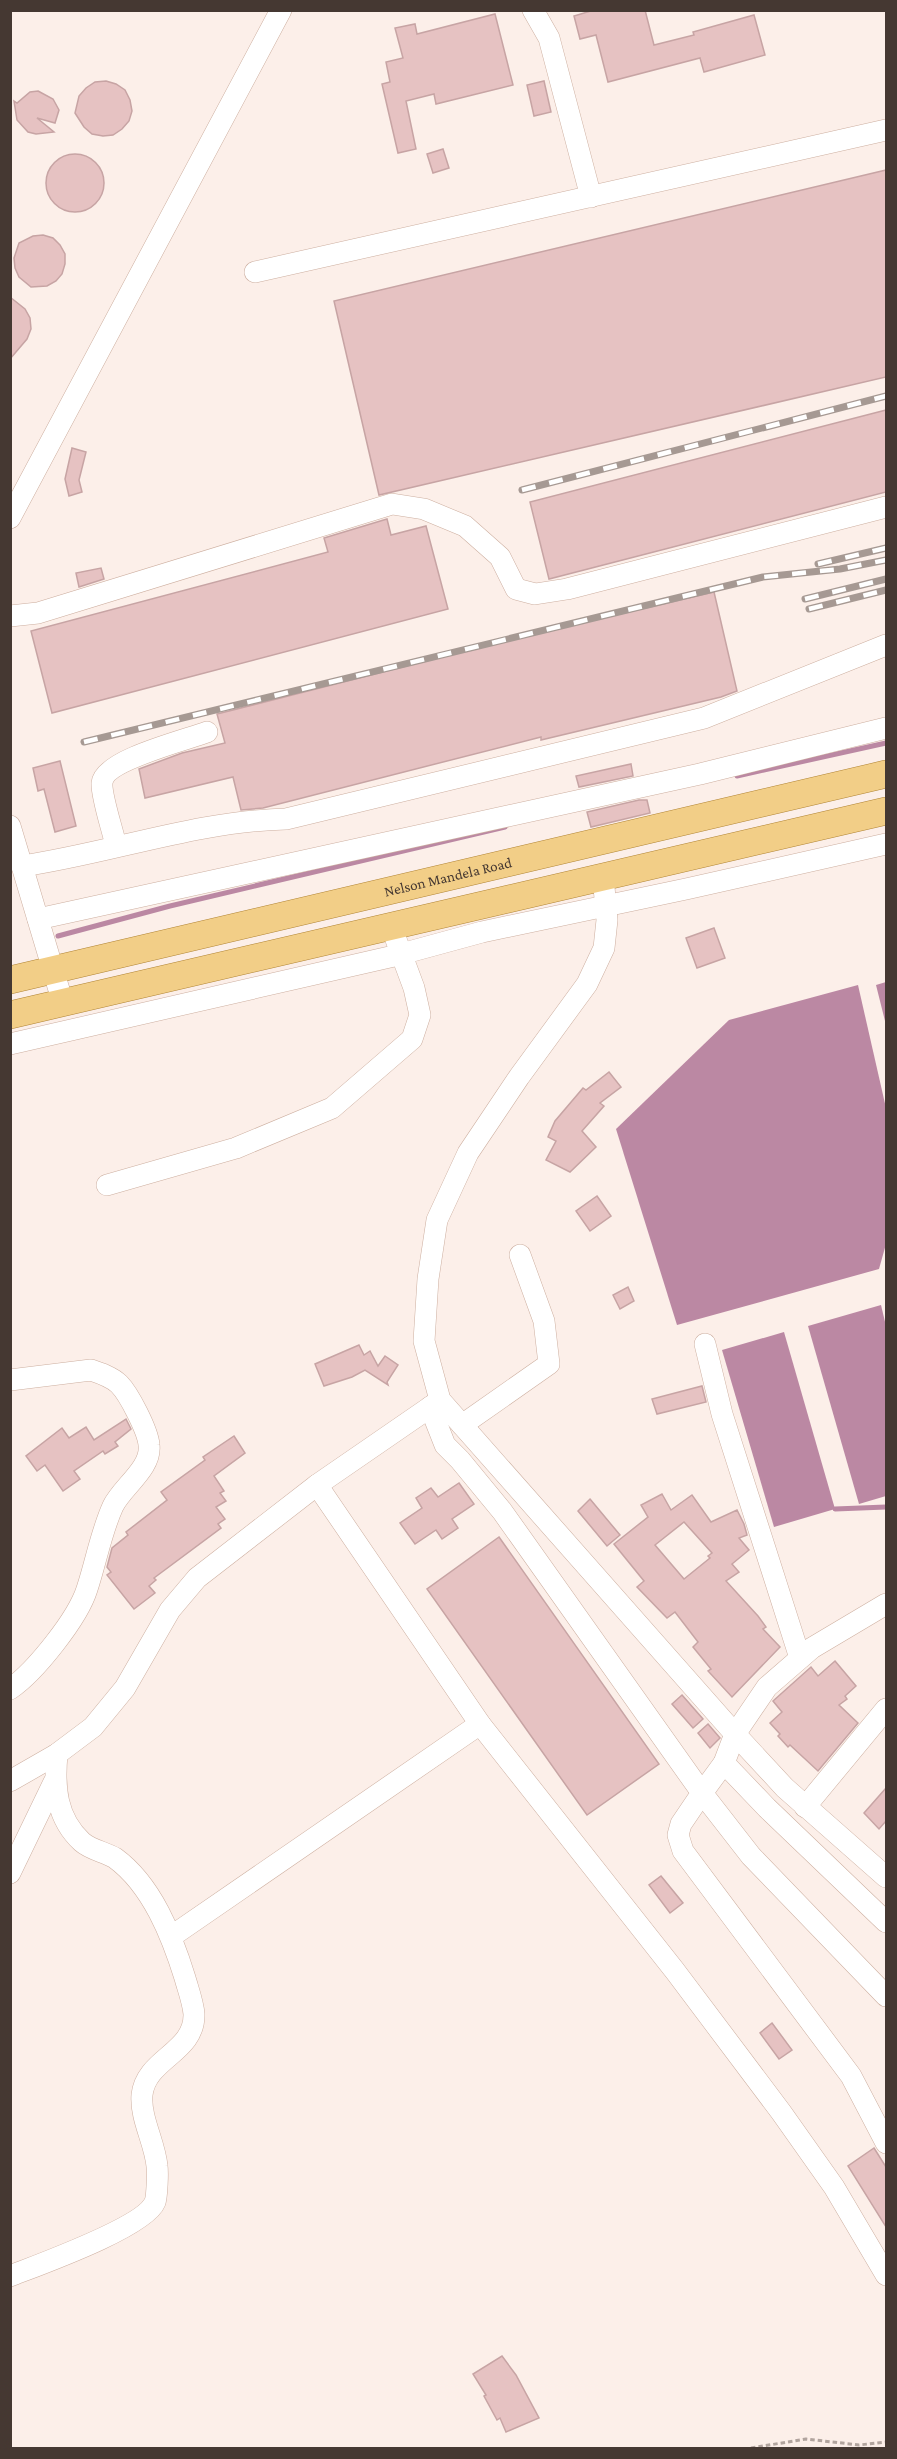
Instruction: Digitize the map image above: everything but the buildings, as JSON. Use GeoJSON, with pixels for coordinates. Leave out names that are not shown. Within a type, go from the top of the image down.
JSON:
{"type":"FeatureCollection","features":[{"type":"Feature","properties":{"kind":"main road","name":"Nelson Mandela Road"},"geometry":{"type":"LineString","coordinates":[[10,980],[886,774]]}},
{"type":"Feature","properties":{"kind":"main road"},"geometry":{"type":"LineString","coordinates":[[10,1015],[886,811]]}},
{"type":"Feature","properties":{"kind":"street"},"geometry":{"type":"LineString","coordinates":[[10,518],[281,10]]}},
{"type":"Feature","properties":{"kind":"street"},"geometry":{"type":"LineString","coordinates":[[533,10],[549,38],[591,196]]}},
{"type":"Feature","properties":{"kind":"street"},"geometry":{"type":"LineString","coordinates":[[255,272],[886,130]]}},
{"type":"Feature","properties":{"kind":"street"},"geometry":{"type":"LineString","coordinates":[[10,616],[38,613],[392,504],[424,509],[465,526],[500,557],[516,589],[535,594],[567,589],[886,507]]}},
{"type":"Feature","properties":{"kind":"street"},"geometry":{"type":"LineString","coordinates":[[22,866],[65,860],[116,846],[228,823],[286,819],[704,718],[886,645]]}},
{"type":"Feature","properties":{"kind":"street"},"geometry":{"type":"LineString","coordinates":[[38,919],[531,809],[700,774],[886,728]]}},
{"type":"Feature","properties":{"kind":"street"},"geometry":{"type":"LineString","coordinates":[[116,846],[102,783],[105,773],[121,762],[207,732]]}},
{"type":"Feature","properties":{"kind":"street"},"geometry":{"type":"LineString","coordinates":[[10,826],[63,1003]]}},
{"type":"Feature","properties":{"kind":"street"},"geometry":{"type":"LineString","coordinates":[[10,1044],[402,954],[483,932],[886,844]]}},
{"type":"Feature","properties":{"kind":"street"},"geometry":{"type":"LineString","coordinates":[[603,876],[607,920],[604,948],[587,984],[519,1077],[468,1154],[437,1220],[428,1280],[424,1341],[445,1445],[502,1511],[702,1793],[751,1856],[886,1996]]}},
{"type":"Feature","properties":{"kind":"street"},"geometry":{"type":"LineString","coordinates":[[107,1185],[236,1148],[332,1108],[412,1039],[420,1015],[414,988],[391,926]]}},
{"type":"Feature","properties":{"kind":"street"},"geometry":{"type":"LineString","coordinates":[[462,1425],[549,1364],[544,1321],[520,1255]]}},
{"type":"Feature","properties":{"kind":"street"},"geometry":{"type":"LineString","coordinates":[[705,1344],[722,1414],[800,1658]]}},
{"type":"Feature","properties":{"kind":"street"},"geometry":{"type":"LineString","coordinates":[[10,1380],[91,1370],[103,1374],[119,1384],[143,1423],[150,1447],[145,1463],[114,1505],[104,1531],[87,1592],[68,1623],[30,1674],[10,1689]]}},
{"type":"Feature","properties":{"kind":"street"},"geometry":{"type":"LineString","coordinates":[[435,1404],[462,1425],[735,1734],[805,1807],[886,1877]]}},
{"type":"Feature","properties":{"kind":"street"},"geometry":{"type":"LineString","coordinates":[[10,1781],[57,1754],[93,1727],[119,1696],[170,1610],[197,1578],[317,1485],[435,1404]]}},
{"type":"Feature","properties":{"kind":"street"},"geometry":{"type":"LineString","coordinates":[[317,1485],[480,1724],[675,1971],[781,2112],[834,2187],[886,2275]]}},
{"type":"Feature","properties":{"kind":"street"},"geometry":{"type":"LineString","coordinates":[[886,1604],[812,1648],[767,1687],[735,1734],[724,1763],[681,1824],[678,1835],[683,1851],[851,2076],[886,2143]]}},
{"type":"Feature","properties":{"kind":"street"},"geometry":{"type":"LineString","coordinates":[[805,1807],[886,1710]]}},
{"type":"Feature","properties":{"kind":"street"},"geometry":{"type":"LineString","coordinates":[[172,1936],[480,1724]]}},
{"type":"Feature","properties":{"kind":"street"},"geometry":{"type":"LineString","coordinates":[[10,2276],[140,2219],[155,2202],[157,2166],[142,2096],[147,2078],[158,2064],[184,2045],[194,2015],[172,1936],[151,1899],[115,1858],[83,1843],[67,1825],[54,1782],[57,1754]]}},
{"type":"Feature","properties":{"kind":"street"},"geometry":{"type":"LineString","coordinates":[[724,1763],[766,1808],[886,1922]]}},
{"type":"Feature","properties":{"kind":"street"},"geometry":{"type":"LineString","coordinates":[[10,1873],[54,1782]]}},
{"type":"Feature","properties":{"kind":"path"},"geometry":{"type":"LineString","coordinates":[[752,2448],[806,2439],[859,2445],[886,2442]]}},
{"type":"Feature","properties":{"kind":"shaded area"},"geometry":{"type":"Polygon","coordinates":[[[886,982],[886,1025],[876,985],[886,982]]]}},
{"type":"Feature","properties":{"kind":"shaded area"},"geometry":{"type":"Polygon","coordinates":[[[858,985],[886,1108],[886,1244],[879,1269],[677,1325],[616,1129],[729,1020],[858,985]]]}},
{"type":"Feature","properties":{"kind":"shaded area"},"geometry":{"type":"Polygon","coordinates":[[[881,1305],[886,1326],[886,1496],[859,1504],[808,1326],[881,1305]]]}},
{"type":"Feature","properties":{"kind":"shaded area"},"geometry":{"type":"Polygon","coordinates":[[[784,1332],[835,1509],[774,1527],[722,1350],[784,1332]]]}},
{"type":"Feature","properties":{"kind":"waterway"},"geometry":{"type":"LineString","coordinates":[[737,776],[886,743]]}},
{"type":"Feature","properties":{"kind":"waterway"},"geometry":{"type":"LineString","coordinates":[[58,936],[170,906],[505,827]]}},
{"type":"Feature","properties":{"kind":"waterway"},"geometry":{"type":"LineString","coordinates":[[835,1509],[886,1507]]}},
{"type":"Feature","properties":{"kind":"railway"},"geometry":{"type":"LineString","coordinates":[[522,490],[886,396]]}},
{"type":"Feature","properties":{"kind":"railway"},"geometry":{"type":"LineString","coordinates":[[818,564],[886,548]]}},
{"type":"Feature","properties":{"kind":"railway"},"geometry":{"type":"LineString","coordinates":[[84,742],[763,577],[840,569],[886,560]]}},
{"type":"Feature","properties":{"kind":"railway"},"geometry":{"type":"LineString","coordinates":[[805,599],[886,579]]}},
{"type":"Feature","properties":{"kind":"railway"},"geometry":{"type":"LineString","coordinates":[[809,609],[886,590]]}}]}
